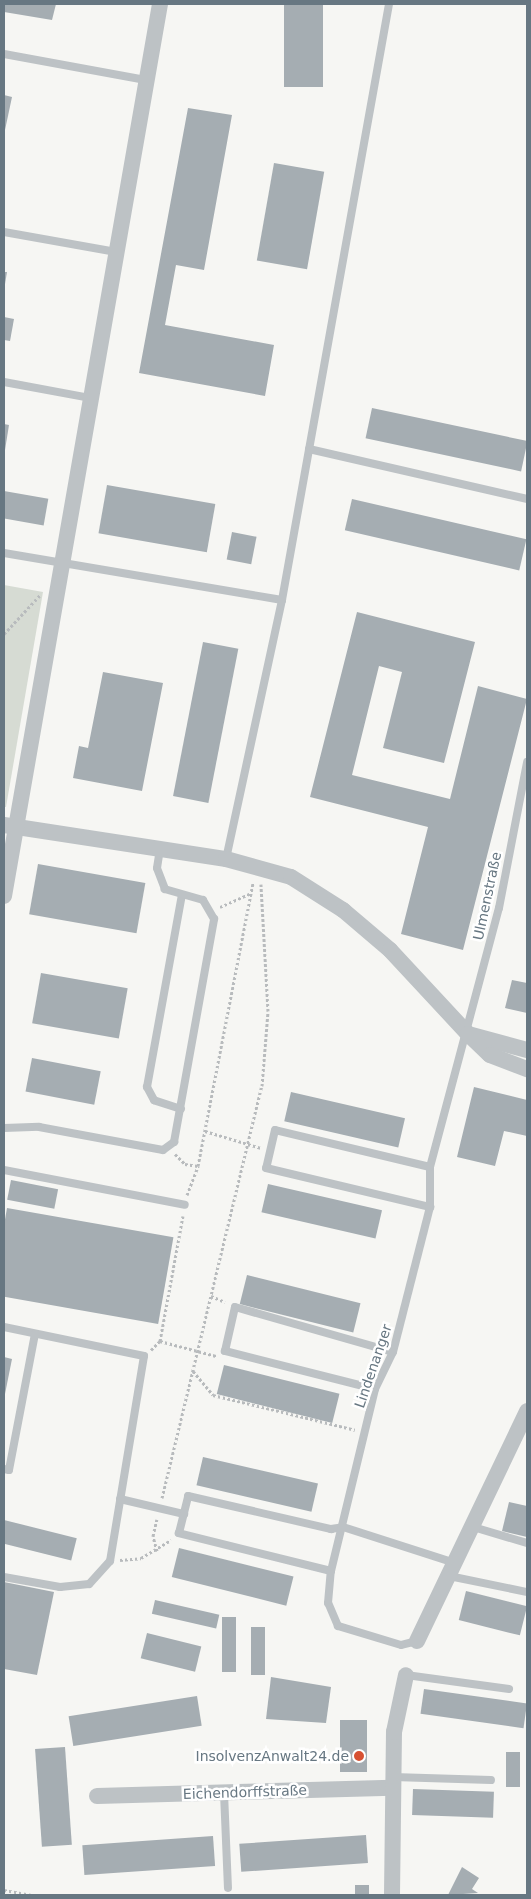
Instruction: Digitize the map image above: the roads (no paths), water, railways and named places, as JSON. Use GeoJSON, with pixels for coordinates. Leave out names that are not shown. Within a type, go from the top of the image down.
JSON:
{"type":"FeatureCollection","features":[{"type":"Feature","properties":{"kind":"street"},"geometry":{"type":"LineString","coordinates":[[4,896],[10,826],[61,562],[160,4]]}},
{"type":"Feature","properties":{"kind":"street"},"geometry":{"type":"LineString","coordinates":[[10,826],[226,859],[291,877],[343,910],[390,950],[490,1055],[527,1068]]}},
{"type":"Feature","properties":{"kind":"street"},"geometry":{"type":"LineString","coordinates":[[468,1034],[527,1050]]}},
{"type":"Feature","properties":{"kind":"street"},"geometry":{"type":"LineString","coordinates":[[417,1641],[527,1411]]}},
{"type":"Feature","properties":{"kind":"street"},"geometry":{"type":"LineString","coordinates":[[392,1895],[394,1732],[406,1675]]}},
{"type":"Feature","properties":{"kind":"street","name":"Eichendorffstraße"},"geometry":{"type":"LineString","coordinates":[[97,1796],[224,1792],[393,1782]]}},
{"type":"Feature","properties":{"kind":"lane"},"geometry":{"type":"LineString","coordinates":[[226,859],[282,600],[389,4]]}},
{"type":"Feature","properties":{"kind":"lane"},"geometry":{"type":"LineString","coordinates":[[4,54],[146,80]]}},
{"type":"Feature","properties":{"kind":"lane"},"geometry":{"type":"LineString","coordinates":[[4,232],[116,252]]}},
{"type":"Feature","properties":{"kind":"lane"},"geometry":{"type":"LineString","coordinates":[[4,382],[90,398]]}},
{"type":"Feature","properties":{"kind":"lane"},"geometry":{"type":"LineString","coordinates":[[309,449],[527,499]]}},
{"type":"Feature","properties":{"kind":"lane"},"geometry":{"type":"LineString","coordinates":[[4,553],[282,600]]}},
{"type":"Feature","properties":{"kind":"lane","name":"Ulmenstraße"},"geometry":{"type":"LineString","coordinates":[[468,1034],[527,762]]}},
{"type":"Feature","properties":{"kind":"lane"},"geometry":{"type":"LineString","coordinates":[[4,1128],[39,1127],[169,1148],[174,1142],[181,1109],[212,910],[203,900],[182,895],[161,883],[160,849]]}},
{"type":"Feature","properties":{"kind":"lane"},"geometry":{"type":"LineString","coordinates":[[181,1109],[154,1100],[147,1087],[182,895]]}},
{"type":"Feature","properties":{"kind":"lane","name":"Lindenanger"},"geometry":{"type":"LineString","coordinates":[[417,1641],[401,1645],[361,1636],[338,1626],[328,1603],[331,1571],[375,1390],[393,1352],[430,1207],[430,1167],[468,1034]]}},
{"type":"Feature","properties":{"kind":"lane"},"geometry":{"type":"LineString","coordinates":[[430,1167],[275,1130],[266,1168],[430,1207]]}},
{"type":"Feature","properties":{"kind":"lane"},"geometry":{"type":"LineString","coordinates":[[4,1170],[184,1205]]}},
{"type":"Feature","properties":{"kind":"lane"},"geometry":{"type":"LineString","coordinates":[[375,1390],[225,1351],[235,1307],[393,1352]]}},
{"type":"Feature","properties":{"kind":"lane"},"geometry":{"type":"LineString","coordinates":[[4,1328],[144,1356],[110,1561],[89,1584],[60,1587],[4,1576]]}},
{"type":"Feature","properties":{"kind":"lane"},"geometry":{"type":"LineString","coordinates":[[4,1469],[9,1470],[35,1334]]}},
{"type":"Feature","properties":{"kind":"lane"},"geometry":{"type":"LineString","coordinates":[[331,1571],[179,1533],[188,1496],[331,1529],[343,1527],[452,1569],[527,1592]]}},
{"type":"Feature","properties":{"kind":"lane"},"geometry":{"type":"LineString","coordinates":[[120,1499],[184,1514]]}},
{"type":"Feature","properties":{"kind":"lane"},"geometry":{"type":"LineString","coordinates":[[473,1527],[527,1543]]}},
{"type":"Feature","properties":{"kind":"lane"},"geometry":{"type":"LineString","coordinates":[[406,1675],[509,1689]]}},
{"type":"Feature","properties":{"kind":"lane"},"geometry":{"type":"LineString","coordinates":[[393,1782],[491,1780]]}},
{"type":"Feature","properties":{"kind":"lane"},"geometry":{"type":"LineString","coordinates":[[224,1792],[228,1888]]}},
{"type":"Feature","properties":{"kind":"place","name":"InsolvenzAnwalt24.de"},"geometry":{"type":"Point","coordinates":[359,1756]}}]}
